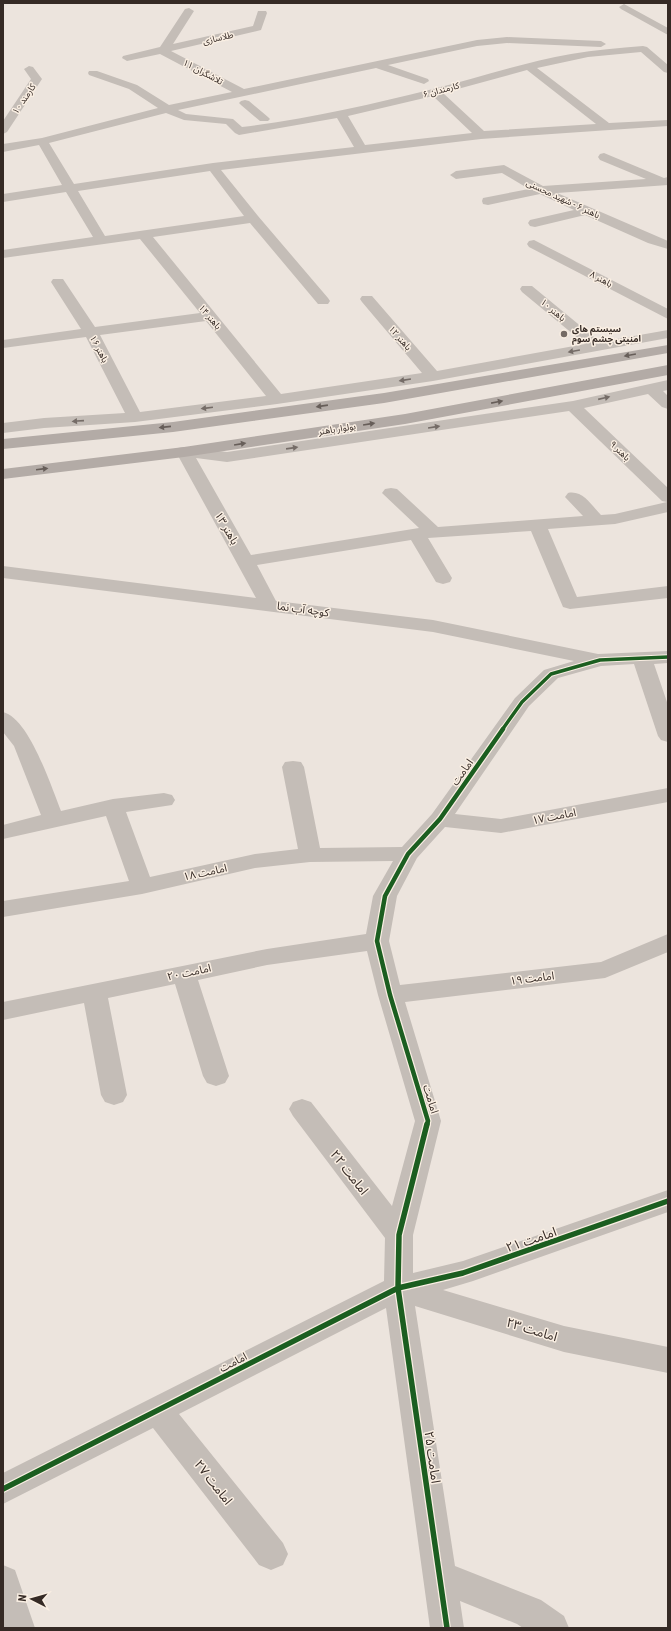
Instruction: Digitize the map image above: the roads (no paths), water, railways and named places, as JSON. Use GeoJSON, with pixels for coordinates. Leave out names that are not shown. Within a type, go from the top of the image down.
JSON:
{"type":"FeatureCollection","features":[{"type":"Feature","properties":{"kind":"main road"},"geometry":{"type":"LineString","coordinates":[[3,444],[173,427],[384,398],[668,349]]}},
{"type":"Feature","properties":{"kind":"main road"},"geometry":{"type":"LineString","coordinates":[[409,425],[668,370]]}},
{"type":"Feature","properties":{"kind":"main road"},"geometry":{"type":"LineString","coordinates":[[3,474],[184,452]]}},
{"type":"Feature","properties":{"kind":"street"},"geometry":{"type":"LineString","coordinates":[[632,3],[624,7],[668,33],[656,40]]}},
{"type":"Feature","properties":{"kind":"street"},"geometry":{"type":"LineString","coordinates":[[127,58],[163,51],[189,11]]}},
{"type":"Feature","properties":{"kind":"street","name":"طلاسازی"},"geometry":{"type":"LineString","coordinates":[[163,51],[257,28],[262,13]]}},
{"type":"Feature","properties":{"kind":"street"},"geometry":{"type":"LineString","coordinates":[[3,148],[42,141],[167,109],[244,98],[378,65],[477,43],[507,40],[601,44],[649,43],[643,49],[668,70]]}},
{"type":"Feature","properties":{"kind":"street"},"geometry":{"type":"LineString","coordinates":[[536,53],[601,44]]}},
{"type":"Feature","properties":{"kind":"street","name":"کارمندان ۶"},"geometry":{"type":"LineString","coordinates":[[229,120],[239,131],[276,126],[341,114],[435,92],[528,66],[588,54],[643,49]]}},
{"type":"Feature","properties":{"kind":"street","name":"تلاشگران ۱۱"},"geometry":{"type":"LineString","coordinates":[[163,51],[244,98],[264,119]]}},
{"type":"Feature","properties":{"kind":"street"},"geometry":{"type":"LineString","coordinates":[[378,65],[427,80],[408,85]]}},
{"type":"Feature","properties":{"kind":"street"},"geometry":{"type":"LineString","coordinates":[[528,66],[607,127]]}},
{"type":"Feature","properties":{"kind":"street","name":"کارمند ۱۰"},"geometry":{"type":"LineString","coordinates":[[3,130],[37,79],[29,69]]}},
{"type":"Feature","properties":{"kind":"street"},"geometry":{"type":"LineString","coordinates":[[93,74],[132,87],[167,109],[184,117],[229,120],[264,119],[331,106],[362,98]]}},
{"type":"Feature","properties":{"kind":"street"},"geometry":{"type":"LineString","coordinates":[[435,92],[481,135]]}},
{"type":"Feature","properties":{"kind":"street"},"geometry":{"type":"LineString","coordinates":[[341,114],[361,149]]}},
{"type":"Feature","properties":{"kind":"street"},"geometry":{"type":"LineString","coordinates":[[3,198],[213,167],[481,135],[668,123]]}},
{"type":"Feature","properties":{"kind":"street"},"geometry":{"type":"LineString","coordinates":[[42,141],[101,240]]}},
{"type":"Feature","properties":{"kind":"street"},"geometry":{"type":"LineString","coordinates":[[604,157],[667,182]]}},
{"type":"Feature","properties":{"kind":"street"},"geometry":{"type":"LineString","coordinates":[[213,167],[253,219],[323,301]]}},
{"type":"Feature","properties":{"kind":"street","name":"باهنر ۶ - شهید محسنی"},"geometry":{"type":"LineString","coordinates":[[456,175],[504,169],[541,190],[653,240],[668,245]]}},
{"type":"Feature","properties":{"kind":"street"},"geometry":{"type":"LineString","coordinates":[[488,201],[541,190],[667,182]]}},
{"type":"Feature","properties":{"kind":"street"},"geometry":{"type":"LineString","coordinates":[[535,223],[588,210]]}},
{"type":"Feature","properties":{"kind":"street"},"geometry":{"type":"LineString","coordinates":[[3,254],[253,219]]}},
{"type":"Feature","properties":{"kind":"street","name":"باهنر ۱۴"},"geometry":{"type":"LineString","coordinates":[[144,235],[278,399]]}},
{"type":"Feature","properties":{"kind":"street","name":"باهنر ۸"},"geometry":{"type":"LineString","coordinates":[[534,244],[668,315]]}},
{"type":"Feature","properties":{"kind":"street","name":"باهنر ۱۶"},"geometry":{"type":"LineString","coordinates":[[58,282],[91,333],[135,417]]}},
{"type":"Feature","properties":{"kind":"street","name":"باهنر ۱۰"},"geometry":{"type":"LineString","coordinates":[[527,289],[597,347]]}},
{"type":"Feature","properties":{"kind":"street","name":"باهنر ۱۲"},"geometry":{"type":"LineString","coordinates":[[367,300],[433,376]]}},
{"type":"Feature","properties":{"kind":"street"},"geometry":{"type":"LineString","coordinates":[[3,344],[209,316]]}},
{"type":"Feature","properties":{"kind":"street"},"geometry":{"type":"LineString","coordinates":[[3,428],[44,423],[135,417],[278,399],[433,376],[668,334]]}},
{"type":"Feature","properties":{"kind":"street"},"geometry":{"type":"LineString","coordinates":[[184,452],[227,457],[409,425],[573,406],[668,385]]}},
{"type":"Feature","properties":{"kind":"street"},"geometry":{"type":"LineString","coordinates":[[650,388],[668,404]]}},
{"type":"Feature","properties":{"kind":"street","name":"باهنر ۹"},"geometry":{"type":"LineString","coordinates":[[573,406],[668,497]]}},
{"type":"Feature","properties":{"kind":"street","name":"باهنر ۱۳"},"geometry":{"type":"LineString","coordinates":[[184,452],[246,561],[268,604]]}},
{"type":"Feature","properties":{"kind":"street"},"geometry":{"type":"LineString","coordinates":[[391,493],[434,533]]}},
{"type":"Feature","properties":{"kind":"street"},"geometry":{"type":"LineString","coordinates":[[574,497],[596,520]]}},
{"type":"Feature","properties":{"kind":"street"},"geometry":{"type":"LineString","coordinates":[[246,561],[416,534],[615,519],[668,507]]}},
{"type":"Feature","properties":{"kind":"street"},"geometry":{"type":"LineString","coordinates":[[537,525],[570,603],[668,592]]}},
{"type":"Feature","properties":{"kind":"street"},"geometry":{"type":"LineString","coordinates":[[416,534],[443,578]]}},
{"type":"Feature","properties":{"kind":"street","name":"کوچه آب نما"},"geometry":{"type":"LineString","coordinates":[[3,572],[268,604],[433,626],[600,660]]}},
{"type":"Feature","properties":{"kind":"street","name":"امامت"},"geometry":{"type":"LineString","coordinates":[[3,1489],[398,1288],[399,1235],[428,1121],[390,995],[377,941],[385,896],[408,854],[440,819],[522,702],[551,674],[600,660],[668,656]]}},
{"type":"Feature","properties":{"kind":"street"},"geometry":{"type":"LineString","coordinates":[[642,658],[668,736]]}},
{"type":"Feature","properties":{"kind":"street"},"geometry":{"type":"LineString","coordinates":[[3,718],[24,745],[54,818]]}},
{"type":"Feature","properties":{"kind":"street"},"geometry":{"type":"LineString","coordinates":[[293,767],[310,855]]}},
{"type":"Feature","properties":{"kind":"street","name":"امامت ۱۷"},"geometry":{"type":"LineString","coordinates":[[440,819],[501,826],[668,795]]}},
{"type":"Feature","properties":{"kind":"street"},"geometry":{"type":"LineString","coordinates":[[3,832],[54,818],[113,806],[164,800]]}},
{"type":"Feature","properties":{"kind":"street"},"geometry":{"type":"LineString","coordinates":[[113,806],[142,886]]}},
{"type":"Feature","properties":{"kind":"street","name":"امامت ۱۸"},"geometry":{"type":"LineString","coordinates":[[3,909],[142,886],[255,861],[310,855],[408,854]]}},
{"type":"Feature","properties":{"kind":"street","name":"امامت ۲۰"},"geometry":{"type":"LineString","coordinates":[[3,1011],[267,957],[377,941]]}},
{"type":"Feature","properties":{"kind":"street","name":"امامت ۱۹"},"geometry":{"type":"LineString","coordinates":[[390,995],[606,970],[668,942]]}},
{"type":"Feature","properties":{"kind":"street"},"geometry":{"type":"LineString","coordinates":[[184,973],[216,1076]]}},
{"type":"Feature","properties":{"kind":"street"},"geometry":{"type":"LineString","coordinates":[[94,992],[114,1096]]}},
{"type":"Feature","properties":{"kind":"street","name":"امامت ۲۲"},"geometry":{"type":"LineString","coordinates":[[302,1109],[399,1235]]}},
{"type":"Feature","properties":{"kind":"street","name":"امامت ۲۱"},"geometry":{"type":"LineString","coordinates":[[398,1288],[464,1273],[668,1201]]}},
{"type":"Feature","properties":{"kind":"street","name":"امامت ۲۳"},"geometry":{"type":"LineString","coordinates":[[398,1288],[564,1339],[668,1360]]}},
{"type":"Feature","properties":{"kind":"street","name":"امامت ۲۵"},"geometry":{"type":"LineString","coordinates":[[398,1288],[447,1628]]}},
{"type":"Feature","properties":{"kind":"street","name":"امامت ۲۷"},"geometry":{"type":"LineString","coordinates":[[158,1411],[271,1554]]}},
{"type":"Feature","properties":{"kind":"street"},"geometry":{"type":"LineString","coordinates":[[440,1576],[529,1612],[552,1628]]}},
{"type":"Feature","properties":{"kind":"street"},"geometry":{"type":"LineString","coordinates":[[3,1581],[18,1628]]}},
{"type":"Feature","properties":{"kind":"place","name":"سیستم های امنیتی چشم سوم"},"geometry":{"type":"Point","coordinates":[564,334]}}]}
